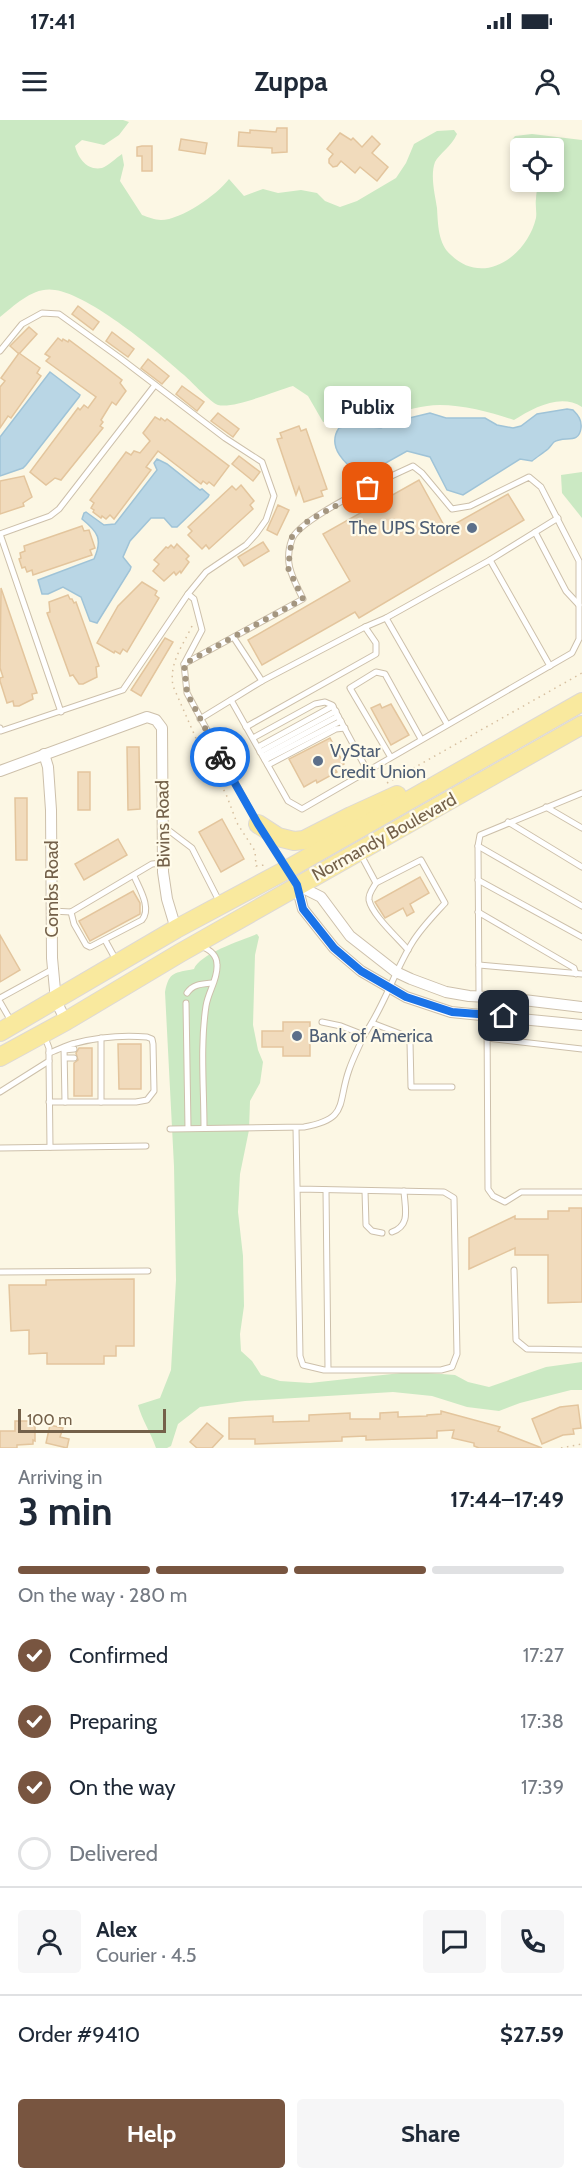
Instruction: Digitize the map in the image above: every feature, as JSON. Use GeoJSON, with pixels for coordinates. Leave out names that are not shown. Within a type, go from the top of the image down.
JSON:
{"type":"FeatureCollection","features":[{"type":"Feature","properties":{"kind":"main road","name":"Normandy Boulevard"},"geometry":{"type":"LineString","coordinates":[[6,1028],[221,905],[284,863],[436,785],[582,702]]}},
{"type":"Feature","properties":{"kind":"main road","name":"Normandy Boulevard"},"geometry":{"type":"LineString","coordinates":[[0,1057],[44,1034],[297,885],[582,725]]}},
{"type":"Feature","properties":{"kind":"main road"},"geometry":{"type":"LineString","coordinates":[[539,726],[548,744]]}},
{"type":"Feature","properties":{"kind":"main road"},"geometry":{"type":"LineString","coordinates":[[258,824],[278,837],[304,840],[408,790],[436,785]]}},
{"type":"Feature","properties":{"kind":"street","name":"Bivins Road"},"geometry":{"type":"LineString","coordinates":[[44,754],[147,717],[156,720],[162,728],[163,863],[167,899],[176,929]]}},
{"type":"Feature","properties":{"kind":"street"},"geometry":{"type":"LineString","coordinates":[[0,771],[44,754]]}},
{"type":"Feature","properties":{"kind":"street","name":"Combs Road"},"geometry":{"type":"LineString","coordinates":[[44,754],[48,766],[51,810],[53,969],[56,1001],[66,1021]]}},
{"type":"Feature","properties":{"kind":"street"},"geometry":{"type":"LineString","coordinates":[[284,863],[297,885],[303,909],[334,948],[361,971],[388,987],[429,1005],[452,1012],[582,1025]]}},
{"type":"Feature","properties":{"kind":"street"},"geometry":{"type":"LineString","coordinates":[[297,885],[321,897],[350,936],[396,972],[446,992],[582,1007]]}},
{"type":"Feature","properties":{"kind":"lane"},"geometry":{"type":"LineString","coordinates":[[0,351],[22,324],[42,313],[59,315],[225,438],[262,462],[274,496],[266,520],[246,545],[206,572],[188,594],[123,690],[1,731],[0,728]]}},
{"type":"Feature","properties":{"kind":"lane"},"geometry":{"type":"LineString","coordinates":[[61,712],[0,534],[50,516],[58,510],[155,385]]}},
{"type":"Feature","properties":{"kind":"lane"},"geometry":{"type":"LineString","coordinates":[[184,664],[303,599],[288,568],[292,537],[308,521],[388,477],[413,466],[422,473],[452,509],[470,506],[529,477],[541,487],[579,561],[579,639],[572,653],[302,808],[288,801],[231,700]]}},
{"type":"Feature","properties":{"kind":"lane"},"geometry":{"type":"LineString","coordinates":[[200,719],[262,681],[386,618],[490,560],[558,518]]}},
{"type":"Feature","properties":{"kind":"lane"},"geometry":{"type":"LineString","coordinates":[[535,532],[566,591],[579,605]]}},
{"type":"Feature","properties":{"kind":"lane"},"geometry":{"type":"LineString","coordinates":[[490,560],[550,666]]}},
{"type":"Feature","properties":{"kind":"lane"},"geometry":{"type":"LineString","coordinates":[[188,594],[194,598],[202,630],[184,664],[187,693],[258,824],[284,863]]}},
{"type":"Feature","properties":{"kind":"lane"},"geometry":{"type":"LineString","coordinates":[[386,618],[447,724]]}},
{"type":"Feature","properties":{"kind":"lane"},"geometry":{"type":"LineString","coordinates":[[246,727],[376,654],[376,642],[365,627]]}},
{"type":"Feature","properties":{"kind":"lane"},"geometry":{"type":"LineString","coordinates":[[234,638],[262,681]]}},
{"type":"Feature","properties":{"kind":"lane"},"geometry":{"type":"LineString","coordinates":[[390,756],[350,688],[376,672],[385,674],[421,739]]}},
{"type":"Feature","properties":{"kind":"lane"},"geometry":{"type":"LineString","coordinates":[[253,738],[315,704],[325,702],[337,713],[367,770]]}},
{"type":"Feature","properties":{"kind":"lane"},"geometry":{"type":"LineString","coordinates":[[263,756],[337,713]]}},
{"type":"Feature","properties":{"kind":"lane"},"geometry":{"type":"LineString","coordinates":[[263,756],[337,713]]}},
{"type":"Feature","properties":{"kind":"lane"},"geometry":{"type":"LineString","coordinates":[[263,756],[336,729],[345,728]]}},
{"type":"Feature","properties":{"kind":"lane"},"geometry":{"type":"LineString","coordinates":[[479,996],[478,846],[480,835],[582,793]]}},
{"type":"Feature","properties":{"kind":"lane"},"geometry":{"type":"LineString","coordinates":[[546,807],[582,828]]}},
{"type":"Feature","properties":{"kind":"lane"},"geometry":{"type":"LineString","coordinates":[[508,822],[582,867]]}},
{"type":"Feature","properties":{"kind":"lane"},"geometry":{"type":"LineString","coordinates":[[163,825],[192,848],[221,905]]}},
{"type":"Feature","properties":{"kind":"lane"},"geometry":{"type":"LineString","coordinates":[[478,846],[582,906]]}},
{"type":"Feature","properties":{"kind":"lane"},"geometry":{"type":"LineString","coordinates":[[359,851],[376,883]]}},
{"type":"Feature","properties":{"kind":"lane"},"geometry":{"type":"LineString","coordinates":[[170,1129],[296,1128],[322,1124],[336,1114],[343,1102],[348,1072],[388,987],[408,950],[413,940],[445,903],[421,861],[376,883],[370,891],[369,900],[376,913],[408,950]]}},
{"type":"Feature","properties":{"kind":"lane"},"geometry":{"type":"LineString","coordinates":[[52,911],[71,912],[152,864],[163,863]]}},
{"type":"Feature","properties":{"kind":"lane"},"geometry":{"type":"LineString","coordinates":[[71,912],[74,924],[86,945],[93,947],[142,920],[146,915],[147,906],[134,876]]}},
{"type":"Feature","properties":{"kind":"lane"},"geometry":{"type":"LineString","coordinates":[[478,880],[582,937]]}},
{"type":"Feature","properties":{"kind":"lane"},"geometry":{"type":"LineString","coordinates":[[478,912],[574,968],[579,974]]}},
{"type":"Feature","properties":{"kind":"lane"},"geometry":{"type":"LineString","coordinates":[[105,940],[118,964]]}},
{"type":"Feature","properties":{"kind":"lane"},"geometry":{"type":"LineString","coordinates":[[196,944],[211,951],[216,958],[216,975],[206,1004],[204,1024],[204,1128]]}},
{"type":"Feature","properties":{"kind":"lane"},"geometry":{"type":"LineString","coordinates":[[479,965],[579,974]]}},
{"type":"Feature","properties":{"kind":"lane"},"geometry":{"type":"LineString","coordinates":[[6,1028],[0,1000],[53,969]]}},
{"type":"Feature","properties":{"kind":"lane"},"geometry":{"type":"LineString","coordinates":[[187,993],[198,985],[212,983]]}},
{"type":"Feature","properties":{"kind":"lane"},"geometry":{"type":"LineString","coordinates":[[186,1003],[188,1128]]}},
{"type":"Feature","properties":{"kind":"lane"},"geometry":{"type":"LineString","coordinates":[[487,1014],[488,1189],[493,1196],[505,1202],[521,1192],[582,1192]]}},
{"type":"Feature","properties":{"kind":"lane"},"geometry":{"type":"LineString","coordinates":[[322,1022],[342,1026],[364,1035]]}},
{"type":"Feature","properties":{"kind":"lane"},"geometry":{"type":"LineString","coordinates":[[372,1023],[406,1036],[410,1042],[411,1087],[452,1087]]}},
{"type":"Feature","properties":{"kind":"lane"},"geometry":{"type":"LineString","coordinates":[[44,1034],[49,1053],[50,1147]]}},
{"type":"Feature","properties":{"kind":"lane"},"geometry":{"type":"LineString","coordinates":[[49,1102],[147,1100],[154,1091],[152,1039],[133,1036],[101,1038],[72,1043],[64,1049]]}},
{"type":"Feature","properties":{"kind":"lane"},"geometry":{"type":"LineString","coordinates":[[101,1038],[101,1102]]}},
{"type":"Feature","properties":{"kind":"lane"},"geometry":{"type":"LineString","coordinates":[[487,1038],[582,1049]]}},
{"type":"Feature","properties":{"kind":"lane"},"geometry":{"type":"LineString","coordinates":[[64,1049],[65,1102]]}},
{"type":"Feature","properties":{"kind":"lane"},"geometry":{"type":"LineString","coordinates":[[49,1053],[74,1049]]}},
{"type":"Feature","properties":{"kind":"lane"},"geometry":{"type":"LineString","coordinates":[[92,1050],[101,1050]]}},
{"type":"Feature","properties":{"kind":"lane"},"geometry":{"type":"LineString","coordinates":[[64,1058],[74,1058]]}},
{"type":"Feature","properties":{"kind":"lane"},"geometry":{"type":"LineString","coordinates":[[92,1058],[101,1058]]}},
{"type":"Feature","properties":{"kind":"lane"},"geometry":{"type":"LineString","coordinates":[[0,1092],[49,1061]]}},
{"type":"Feature","properties":{"kind":"lane"},"geometry":{"type":"LineString","coordinates":[[65,1071],[74,1071]]}},
{"type":"Feature","properties":{"kind":"lane"},"geometry":{"type":"LineString","coordinates":[[92,1071],[101,1071]]}},
{"type":"Feature","properties":{"kind":"lane"},"geometry":{"type":"LineString","coordinates":[[65,1084],[74,1084]]}},
{"type":"Feature","properties":{"kind":"lane"},"geometry":{"type":"LineString","coordinates":[[92,1084],[101,1084]]}},
{"type":"Feature","properties":{"kind":"lane"},"geometry":{"type":"LineString","coordinates":[[65,1092],[74,1092]]}},
{"type":"Feature","properties":{"kind":"lane"},"geometry":{"type":"LineString","coordinates":[[92,1093],[101,1093]]}},
{"type":"Feature","properties":{"kind":"lane"},"geometry":{"type":"LineString","coordinates":[[296,1128],[300,1356],[303,1365],[328,1370],[441,1370],[452,1367],[456,1360],[454,1198],[444,1192],[298,1189]]}},
{"type":"Feature","properties":{"kind":"lane"},"geometry":{"type":"LineString","coordinates":[[0,1148],[146,1146]]}},
{"type":"Feature","properties":{"kind":"lane"},"geometry":{"type":"LineString","coordinates":[[326,1190],[328,1370]]}},
{"type":"Feature","properties":{"kind":"lane"},"geometry":{"type":"LineString","coordinates":[[365,1191],[366,1225],[382,1233]]}},
{"type":"Feature","properties":{"kind":"lane"},"geometry":{"type":"LineString","coordinates":[[392,1232],[401,1228],[406,1220],[404,1191]]}},
{"type":"Feature","properties":{"kind":"lane"},"geometry":{"type":"LineString","coordinates":[[514,1270],[516,1340],[527,1349],[582,1350]]}},
{"type":"Feature","properties":{"kind":"lane"},"geometry":{"type":"LineString","coordinates":[[0,1272],[148,1271]]}},
{"type":"Feature","properties":{"kind":"path"},"geometry":{"type":"LineString","coordinates":[[192,619],[192,627],[174,658],[173,686],[178,701],[202,752],[226,794],[237,824],[255,851],[256,866],[284,863]]}},
{"type":"Feature","properties":{"kind":"path"},"geometry":{"type":"LineString","coordinates":[[386,784],[582,673]]}},
{"type":"Feature","properties":{"kind":"path"},"geometry":{"type":"LineString","coordinates":[[561,1448],[582,1444]]}},
{"type":"Feature","properties":{"kind":"green space"},"geometry":{"type":"Polygon","coordinates":[[[0,120],[123,120],[129,122],[119,135],[104,145],[82,140],[75,146],[76,151],[84,163],[92,168],[102,168],[122,154],[124,165],[120,181],[142,215],[161,220],[178,216],[198,206],[229,179],[244,196],[263,189],[278,193],[301,190],[317,193],[325,201],[340,207],[357,201],[396,178],[406,163],[414,144],[437,131],[454,130],[457,134],[435,162],[433,173],[440,233],[443,245],[451,255],[464,264],[477,268],[503,263],[524,244],[536,218],[537,192],[564,192],[564,138],[513,138],[515,136],[532,134],[582,140],[582,407],[565,401],[556,402],[539,407],[514,420],[471,408],[437,405],[377,417],[344,415],[323,422],[308,396],[293,386],[244,402],[218,405],[122,325],[69,294],[55,290],[40,291],[18,302],[0,317],[0,120]]]}},
{"type":"Feature","properties":{"kind":"green space"},"geometry":{"type":"Polygon","coordinates":[[[582,472],[582,518],[562,493],[561,475],[582,472]]]}},
{"type":"Feature","properties":{"kind":"green space"},"geometry":{"type":"Polygon","coordinates":[[[257,934],[259,937],[255,955],[253,1025],[263,1062],[260,1083],[250,1101],[249,1130],[240,1174],[238,1212],[243,1256],[244,1306],[240,1334],[241,1351],[252,1361],[261,1375],[280,1381],[310,1383],[401,1373],[428,1373],[455,1375],[468,1382],[489,1387],[546,1367],[582,1362],[582,1390],[571,1390],[520,1403],[499,1411],[467,1407],[432,1396],[393,1392],[245,1401],[200,1407],[178,1424],[171,1446],[156,1448],[138,1405],[160,1398],[171,1370],[176,1280],[174,1166],[165,992],[174,974],[194,969],[198,963],[212,953],[257,934]]]}},
{"type":"Feature","properties":{"kind":"water"},"geometry":{"type":"Polygon","coordinates":[[[50,372],[80,395],[26,465],[0,476],[0,437],[50,372]]]}},
{"type":"Feature","properties":{"kind":"water"},"geometry":{"type":"Polygon","coordinates":[[[573,410],[580,420],[581,428],[577,436],[554,442],[532,461],[520,459],[463,495],[447,490],[430,457],[407,451],[361,475],[344,461],[336,449],[336,435],[339,428],[351,425],[381,428],[397,421],[430,413],[446,418],[485,418],[497,425],[513,428],[521,426],[537,414],[573,410]]]}},
{"type":"Feature","properties":{"kind":"water"},"geometry":{"type":"Polygon","coordinates":[[[157,459],[200,490],[202,489],[209,495],[208,497],[177,527],[172,527],[164,518],[151,518],[130,541],[123,557],[131,567],[130,570],[97,623],[90,621],[81,597],[63,587],[48,594],[42,594],[38,580],[94,559],[98,546],[97,536],[82,519],[84,513],[86,512],[104,525],[115,524],[157,470],[154,463],[157,459]]]}},
{"type":"Feature","properties":{"kind":"building"},"geometry":{"type":"Polygon","coordinates":[[[277,128],[287,128],[287,152],[272,153],[272,148],[238,146],[239,132],[250,133],[250,130],[276,132],[277,128]]]}},
{"type":"Feature","properties":{"kind":"building"},"geometry":{"type":"Polygon","coordinates":[[[340,133],[351,140],[353,138],[362,147],[372,136],[380,144],[372,153],[388,167],[377,181],[360,167],[355,173],[341,161],[333,167],[329,163],[333,154],[327,149],[340,133]]]}},
{"type":"Feature","properties":{"kind":"building"},"geometry":{"type":"Polygon","coordinates":[[[181,139],[207,143],[205,154],[179,150],[181,139]]]}},
{"type":"Feature","properties":{"kind":"building"},"geometry":{"type":"Polygon","coordinates":[[[152,146],[152,171],[142,171],[142,156],[137,156],[137,147],[152,146]]]}},
{"type":"Feature","properties":{"kind":"building"},"geometry":{"type":"Polygon","coordinates":[[[78,306],[99,322],[93,330],[72,314],[78,306]]]}},
{"type":"Feature","properties":{"kind":"building"},"geometry":{"type":"Polygon","coordinates":[[[29,327],[37,334],[19,354],[10,346],[29,327]]]}},
{"type":"Feature","properties":{"kind":"building"},"geometry":{"type":"Polygon","coordinates":[[[112,332],[134,349],[128,357],[106,341],[112,332]]]}},
{"type":"Feature","properties":{"kind":"building"},"geometry":{"type":"Polygon","coordinates":[[[58,338],[62,341],[63,339],[68,342],[69,340],[122,380],[120,383],[126,391],[116,405],[112,402],[101,420],[103,422],[100,426],[103,428],[61,480],[55,478],[46,485],[30,472],[78,408],[80,410],[84,405],[88,408],[96,397],[46,361],[50,357],[45,354],[58,338]]]}},
{"type":"Feature","properties":{"kind":"building"},"geometry":{"type":"Polygon","coordinates":[[[19,353],[40,368],[37,373],[41,376],[11,418],[8,416],[0,428],[0,387],[5,381],[1,378],[19,353]]]}},
{"type":"Feature","properties":{"kind":"building"},"geometry":{"type":"Polygon","coordinates":[[[148,359],[169,376],[162,384],[141,368],[148,359]]]}},
{"type":"Feature","properties":{"kind":"building"},"geometry":{"type":"Polygon","coordinates":[[[182,386],[204,402],[197,411],[176,394],[182,386]]]}},
{"type":"Feature","properties":{"kind":"building"},"geometry":{"type":"Polygon","coordinates":[[[218,413],[239,429],[233,437],[211,421],[218,413]]]}},
{"type":"Feature","properties":{"kind":"building"},"geometry":{"type":"Polygon","coordinates":[[[155,417],[165,421],[167,419],[229,466],[214,486],[203,481],[201,484],[158,451],[146,467],[151,470],[114,519],[110,515],[106,519],[102,516],[101,518],[93,512],[91,508],[94,503],[90,500],[126,452],[131,455],[134,451],[140,453],[150,441],[143,433],[155,417]]]}},
{"type":"Feature","properties":{"kind":"building"},"geometry":{"type":"Polygon","coordinates":[[[299,426],[301,431],[306,429],[327,489],[321,491],[323,496],[304,502],[299,487],[296,495],[277,439],[282,438],[280,433],[299,426]]]}},
{"type":"Feature","properties":{"kind":"building"},"geometry":{"type":"Polygon","coordinates":[[[239,456],[260,472],[253,481],[232,464],[239,456]]]}},
{"type":"Feature","properties":{"kind":"building"},"geometry":{"type":"Polygon","coordinates":[[[24,476],[32,497],[23,503],[24,506],[0,514],[0,481],[24,476]]]}},
{"type":"Feature","properties":{"kind":"building"},"geometry":{"type":"Polygon","coordinates":[[[419,480],[446,529],[508,494],[524,520],[359,618],[355,612],[262,665],[248,640],[350,581],[323,534],[419,480]]]}},
{"type":"Feature","properties":{"kind":"building"},"geometry":{"type":"Polygon","coordinates":[[[241,485],[254,501],[250,505],[253,509],[209,549],[206,545],[202,549],[188,535],[192,531],[188,527],[232,486],[236,490],[241,485]]]}},
{"type":"Feature","properties":{"kind":"building"},"geometry":{"type":"Polygon","coordinates":[[[278,505],[289,510],[277,535],[267,530],[278,505]]]}},
{"type":"Feature","properties":{"kind":"building"},"geometry":{"type":"Polygon","coordinates":[[[82,526],[84,531],[89,530],[95,548],[90,550],[92,555],[33,575],[32,570],[27,572],[25,567],[22,568],[19,559],[21,558],[20,553],[25,551],[24,546],[82,526]]]}},
{"type":"Feature","properties":{"kind":"building"},"geometry":{"type":"Polygon","coordinates":[[[263,542],[269,551],[244,566],[238,557],[263,542]]]}},
{"type":"Feature","properties":{"kind":"building"},"geometry":{"type":"Polygon","coordinates":[[[177,544],[189,556],[186,559],[189,562],[181,573],[180,571],[176,575],[174,572],[164,581],[153,571],[159,564],[154,560],[166,547],[171,545],[174,548],[177,544]]]}},
{"type":"Feature","properties":{"kind":"building"},"geometry":{"type":"Polygon","coordinates":[[[142,582],[157,591],[155,595],[159,598],[127,652],[123,649],[120,654],[115,651],[114,653],[97,643],[118,606],[142,582]]]}},
{"type":"Feature","properties":{"kind":"building"},"geometry":{"type":"Polygon","coordinates":[[[1,588],[37,693],[32,694],[33,699],[19,706],[14,706],[13,701],[7,703],[0,681],[3,677],[0,668],[1,588]]]}},
{"type":"Feature","properties":{"kind":"building"},"geometry":{"type":"Polygon","coordinates":[[[68,595],[74,603],[76,602],[99,666],[96,667],[97,677],[83,684],[79,684],[73,675],[70,676],[47,613],[50,612],[49,602],[68,595]]]}},
{"type":"Feature","properties":{"kind":"building"},"geometry":{"type":"Polygon","coordinates":[[[165,638],[173,642],[141,696],[131,690],[165,638]]]}},
{"type":"Feature","properties":{"kind":"building"},"geometry":{"type":"Polygon","coordinates":[[[380,704],[382,708],[391,704],[409,735],[391,745],[371,708],[380,704]]]}},
{"type":"Feature","properties":{"kind":"building"},"geometry":{"type":"Polygon","coordinates":[[[330,738],[344,764],[335,769],[337,772],[304,787],[289,759],[330,738]]]}},
{"type":"Feature","properties":{"kind":"building"},"geometry":{"type":"Polygon","coordinates":[[[127,747],[139,747],[140,809],[128,810],[127,747]]]}},
{"type":"Feature","properties":{"kind":"building"},"geometry":{"type":"Polygon","coordinates":[[[78,772],[90,772],[90,810],[78,810],[78,772]]]}},
{"type":"Feature","properties":{"kind":"building"},"geometry":{"type":"Polygon","coordinates":[[[15,798],[27,798],[27,860],[16,860],[15,798]]]}},
{"type":"Feature","properties":{"kind":"building"},"geometry":{"type":"Polygon","coordinates":[[[222,819],[244,859],[221,872],[199,832],[222,819]]]}},
{"type":"Feature","properties":{"kind":"building"},"geometry":{"type":"Polygon","coordinates":[[[118,839],[127,855],[84,880],[75,864],[118,839]]]}},
{"type":"Feature","properties":{"kind":"building"},"geometry":{"type":"Polygon","coordinates":[[[420,877],[429,893],[410,904],[414,912],[407,916],[403,908],[385,918],[375,902],[420,877]]]}},
{"type":"Feature","properties":{"kind":"building"},"geometry":{"type":"Polygon","coordinates":[[[133,891],[140,903],[140,914],[90,941],[79,921],[133,891]]]}},
{"type":"Feature","properties":{"kind":"building"},"geometry":{"type":"Polygon","coordinates":[[[0,935],[20,970],[0,982],[0,935]]]}},
{"type":"Feature","properties":{"kind":"building"},"geometry":{"type":"Polygon","coordinates":[[[283,1022],[310,1022],[310,1056],[283,1056],[283,1047],[262,1047],[262,1031],[283,1031],[283,1022]]]}},
{"type":"Feature","properties":{"kind":"building"},"geometry":{"type":"Polygon","coordinates":[[[118,1044],[141,1044],[141,1089],[119,1089],[118,1044]]]}},
{"type":"Feature","properties":{"kind":"building"},"geometry":{"type":"Polygon","coordinates":[[[79,1048],[92,1048],[92,1096],[74,1096],[74,1063],[78,1060],[76,1053],[79,1048]]]}},
{"type":"Feature","properties":{"kind":"building"},"geometry":{"type":"Polygon","coordinates":[[[569,1208],[582,1208],[582,1302],[548,1303],[548,1255],[515,1255],[515,1248],[469,1269],[469,1238],[515,1216],[515,1219],[548,1219],[548,1211],[569,1211],[569,1208]]]}},
{"type":"Feature","properties":{"kind":"building"},"geometry":{"type":"Polygon","coordinates":[[[134,1279],[134,1346],[116,1346],[116,1356],[104,1356],[104,1364],[47,1364],[47,1353],[29,1354],[29,1330],[11,1331],[9,1285],[46,1285],[46,1280],[134,1279]]]}},
{"type":"Feature","properties":{"kind":"building"},"geometry":{"type":"Polygon","coordinates":[[[578,1405],[581,1428],[573,1429],[574,1434],[563,1435],[542,1444],[532,1419],[560,1407],[578,1405]]]}},
{"type":"Feature","properties":{"kind":"building"},"geometry":{"type":"Polygon","coordinates":[[[441,1411],[500,1427],[498,1431],[542,1448],[479,1448],[474,1446],[474,1443],[452,1438],[454,1430],[437,1431],[437,1438],[366,1440],[366,1436],[342,1437],[342,1441],[255,1444],[255,1439],[229,1439],[229,1418],[273,1416],[273,1422],[309,1421],[309,1415],[350,1413],[350,1419],[380,1419],[380,1413],[398,1412],[398,1417],[427,1416],[441,1414],[441,1411]]]}},
{"type":"Feature","properties":{"kind":"building"},"geometry":{"type":"Polygon","coordinates":[[[15,1421],[35,1421],[35,1441],[33,1440],[33,1444],[17,1445],[17,1448],[0,1448],[0,1431],[15,1431],[15,1421]]]}},
{"type":"Feature","properties":{"kind":"building"},"geometry":{"type":"Polygon","coordinates":[[[207,1423],[223,1436],[212,1448],[197,1448],[190,1442],[207,1423]]]}},
{"type":"Feature","properties":{"kind":"building"},"geometry":{"type":"Polygon","coordinates":[[[50,1425],[63,1428],[60,1437],[69,1439],[67,1448],[46,1443],[50,1425]]]}},
{"type":"Feature","properties":{"kind":"way so far"},"geometry":{"type":"LineString","coordinates":[[220,757],[187,693],[184,664],[303,599],[288,568],[292,537],[308,521],[368,488]]}},
{"type":"Feature","properties":{"kind":"place","name":"Publix"},"geometry":{"type":"Point","coordinates":[368,488]}},
{"type":"Feature","properties":{"kind":"place","name":"The UPS Store"},"geometry":{"type":"Point","coordinates":[472,528]}},
{"type":"Feature","properties":{"kind":"place","name":"VyStar Credit Union"},"geometry":{"type":"Point","coordinates":[318,761]}},
{"type":"Feature","properties":{"kind":"place","name":"Bank of America"},"geometry":{"type":"Point","coordinates":[297,1036]}},
{"type":"Feature","properties":{"kind":"route"},"geometry":{"type":"LineString","coordinates":[[220,757],[258,824],[297,885],[303,909],[334,948],[361,971],[406,997],[452,1012],[504,1016]]}}]}
